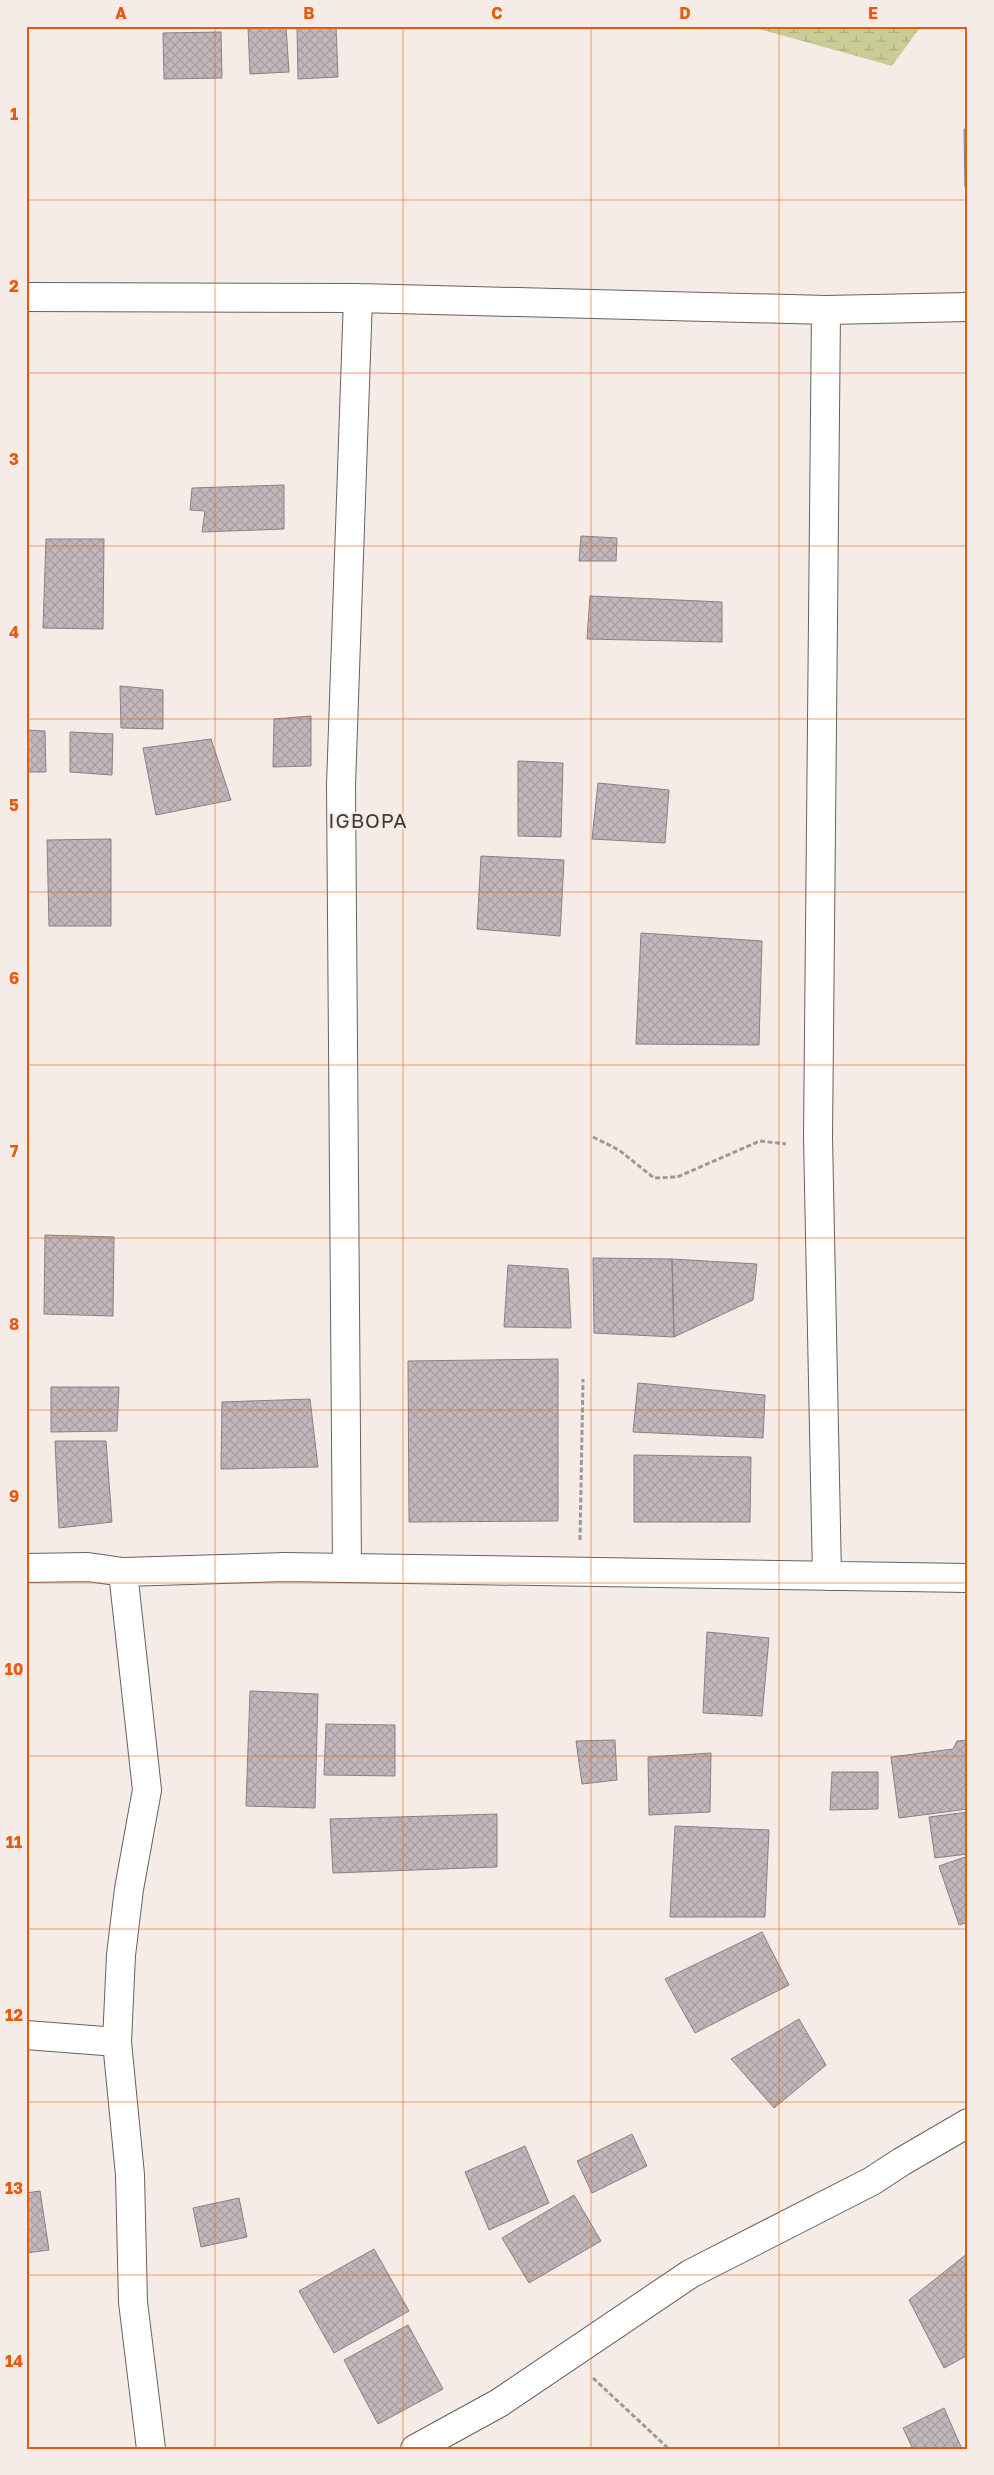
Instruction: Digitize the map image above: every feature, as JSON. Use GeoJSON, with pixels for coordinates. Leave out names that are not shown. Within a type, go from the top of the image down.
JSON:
{"type":"FeatureCollection","features":[{"type":"Feature","properties":{"kind":"street"},"geometry":{"type":"LineString","coordinates":[[26,297],[358,298],[826,310],[968,307]]}},
{"type":"Feature","properties":{"kind":"street"},"geometry":{"type":"LineString","coordinates":[[347,1568],[341,786],[358,298]]}},
{"type":"Feature","properties":{"kind":"street"},"geometry":{"type":"LineString","coordinates":[[826,310],[818,1137],[828,1576]]}},
{"type":"Feature","properties":{"kind":"street"},"geometry":{"type":"LineString","coordinates":[[26,1568],[88,1567],[123,1572],[285,1567],[968,1578]]}},
{"type":"Feature","properties":{"kind":"street"},"geometry":{"type":"LineString","coordinates":[[123,1572],[147,1790],[126,1908],[121,1955],[117,2042],[130,2175],[134,2302],[152,2449]]}},
{"type":"Feature","properties":{"kind":"street"},"geometry":{"type":"LineString","coordinates":[[26,2035],[117,2042]]}},
{"type":"Feature","properties":{"kind":"street"},"geometry":{"type":"LineString","coordinates":[[415,2449],[499,2402],[690,2274],[872,2181],[901,2162],[968,2124]]}},
{"type":"Feature","properties":{"kind":"path"},"geometry":{"type":"LineString","coordinates":[[593,1137],[619,1150],[654,1178],[677,1177],[760,1141],[784,1144],[818,1137]]}},
{"type":"Feature","properties":{"kind":"path"},"geometry":{"type":"LineString","coordinates":[[580,1571],[583,1379]]}},
{"type":"Feature","properties":{"kind":"path"},"geometry":{"type":"LineString","coordinates":[[568,2357],[648,2427],[669,2449]]}},
{"type":"Feature","properties":{"kind":"green space"},"geometry":{"type":"Polygon","coordinates":[[[749,26],[921,26],[892,66],[749,26]]]}},
{"type":"Feature","properties":{"kind":"building"},"geometry":{"type":"Polygon","coordinates":[[[248,26],[286,26],[289,72],[250,74],[248,26]]]}},
{"type":"Feature","properties":{"kind":"building"},"geometry":{"type":"Polygon","coordinates":[[[297,26],[336,26],[338,77],[298,79],[297,26]]]}},
{"type":"Feature","properties":{"kind":"building"},"geometry":{"type":"Polygon","coordinates":[[[221,32],[222,78],[164,79],[163,33],[221,32]]]}},
{"type":"Feature","properties":{"kind":"building"},"geometry":{"type":"Polygon","coordinates":[[[964,129],[968,129],[968,187],[965,187],[964,129]]]}},
{"type":"Feature","properties":{"kind":"building"},"geometry":{"type":"Polygon","coordinates":[[[284,485],[284,529],[202,532],[205,511],[190,510],[192,488],[284,485]]]}},
{"type":"Feature","properties":{"kind":"building"},"geometry":{"type":"Polygon","coordinates":[[[581,536],[617,538],[616,561],[579,561],[581,536]]]}},
{"type":"Feature","properties":{"kind":"building"},"geometry":{"type":"Polygon","coordinates":[[[46,539],[104,539],[103,629],[43,628],[46,539]]]}},
{"type":"Feature","properties":{"kind":"building"},"geometry":{"type":"Polygon","coordinates":[[[590,596],[722,602],[722,642],[587,639],[590,596]]]}},
{"type":"Feature","properties":{"kind":"building"},"geometry":{"type":"Polygon","coordinates":[[[120,686],[163,690],[163,729],[121,728],[120,686]]]}},
{"type":"Feature","properties":{"kind":"building"},"geometry":{"type":"Polygon","coordinates":[[[311,716],[311,766],[273,767],[274,719],[311,716]]]}},
{"type":"Feature","properties":{"kind":"building"},"geometry":{"type":"Polygon","coordinates":[[[26,730],[45,731],[46,772],[26,772],[26,730]]]}},
{"type":"Feature","properties":{"kind":"building"},"geometry":{"type":"Polygon","coordinates":[[[70,732],[113,734],[112,775],[70,772],[70,732]]]}},
{"type":"Feature","properties":{"kind":"building"},"geometry":{"type":"Polygon","coordinates":[[[211,739],[231,800],[156,815],[143,748],[211,739]]]}},
{"type":"Feature","properties":{"kind":"building"},"geometry":{"type":"Polygon","coordinates":[[[518,761],[563,763],[561,837],[518,836],[518,761]]]}},
{"type":"Feature","properties":{"kind":"building"},"geometry":{"type":"Polygon","coordinates":[[[598,783],[669,790],[665,843],[592,839],[598,783]]]}},
{"type":"Feature","properties":{"kind":"building"},"geometry":{"type":"Polygon","coordinates":[[[111,839],[111,926],[49,926],[47,840],[111,839]]]}},
{"type":"Feature","properties":{"kind":"building"},"geometry":{"type":"Polygon","coordinates":[[[481,856],[564,860],[560,936],[477,929],[481,856]]]}},
{"type":"Feature","properties":{"kind":"building"},"geometry":{"type":"Polygon","coordinates":[[[641,933],[762,941],[759,1045],[636,1044],[641,933]]]}},
{"type":"Feature","properties":{"kind":"building"},"geometry":{"type":"Polygon","coordinates":[[[45,1235],[114,1237],[113,1316],[44,1314],[45,1235]]]}},
{"type":"Feature","properties":{"kind":"building"},"geometry":{"type":"Polygon","coordinates":[[[593,1258],[672,1259],[674,1337],[594,1333],[593,1258]]]}},
{"type":"Feature","properties":{"kind":"building"},"geometry":{"type":"Polygon","coordinates":[[[672,1259],[757,1264],[753,1300],[674,1337],[672,1259]]]}},
{"type":"Feature","properties":{"kind":"building"},"geometry":{"type":"Polygon","coordinates":[[[508,1265],[568,1269],[571,1328],[504,1327],[508,1265]]]}},
{"type":"Feature","properties":{"kind":"building"},"geometry":{"type":"Polygon","coordinates":[[[558,1359],[558,1521],[409,1522],[408,1361],[558,1359]]]}},
{"type":"Feature","properties":{"kind":"building"},"geometry":{"type":"Polygon","coordinates":[[[638,1383],[765,1395],[763,1438],[633,1432],[638,1383]]]}},
{"type":"Feature","properties":{"kind":"building"},"geometry":{"type":"Polygon","coordinates":[[[51,1387],[119,1387],[117,1431],[51,1432],[51,1387]]]}},
{"type":"Feature","properties":{"kind":"building"},"geometry":{"type":"Polygon","coordinates":[[[310,1399],[318,1467],[221,1469],[222,1402],[310,1399]]]}},
{"type":"Feature","properties":{"kind":"building"},"geometry":{"type":"Polygon","coordinates":[[[55,1441],[106,1441],[112,1522],[59,1528],[55,1441]]]}},
{"type":"Feature","properties":{"kind":"building"},"geometry":{"type":"Polygon","coordinates":[[[634,1455],[751,1457],[750,1522],[634,1522],[634,1455]]]}},
{"type":"Feature","properties":{"kind":"building"},"geometry":{"type":"Polygon","coordinates":[[[707,1632],[769,1638],[762,1716],[703,1713],[707,1632]]]}},
{"type":"Feature","properties":{"kind":"building"},"geometry":{"type":"Polygon","coordinates":[[[250,1691],[318,1694],[315,1808],[246,1806],[250,1691]]]}},
{"type":"Feature","properties":{"kind":"building"},"geometry":{"type":"Polygon","coordinates":[[[326,1724],[395,1725],[395,1776],[324,1775],[326,1724]]]}},
{"type":"Feature","properties":{"kind":"building"},"geometry":{"type":"Polygon","coordinates":[[[615,1740],[617,1780],[582,1784],[576,1741],[615,1740]]]}},
{"type":"Feature","properties":{"kind":"building"},"geometry":{"type":"Polygon","coordinates":[[[968,1740],[968,1809],[899,1818],[891,1757],[953,1749],[957,1741],[968,1740]]]}},
{"type":"Feature","properties":{"kind":"building"},"geometry":{"type":"Polygon","coordinates":[[[711,1753],[710,1812],[649,1815],[648,1757],[711,1753]]]}},
{"type":"Feature","properties":{"kind":"building"},"geometry":{"type":"Polygon","coordinates":[[[832,1772],[878,1772],[878,1809],[830,1810],[832,1772]]]}},
{"type":"Feature","properties":{"kind":"building"},"geometry":{"type":"Polygon","coordinates":[[[968,1812],[968,1854],[935,1858],[929,1817],[968,1812]]]}},
{"type":"Feature","properties":{"kind":"building"},"geometry":{"type":"Polygon","coordinates":[[[497,1814],[497,1867],[333,1873],[330,1819],[497,1814]]]}},
{"type":"Feature","properties":{"kind":"building"},"geometry":{"type":"Polygon","coordinates":[[[675,1826],[769,1830],[765,1917],[670,1917],[675,1826]]]}},
{"type":"Feature","properties":{"kind":"building"},"geometry":{"type":"Polygon","coordinates":[[[968,1856],[968,1922],[959,1925],[939,1866],[968,1856]]]}},
{"type":"Feature","properties":{"kind":"building"},"geometry":{"type":"Polygon","coordinates":[[[762,1932],[789,1985],[695,2033],[665,1979],[762,1932]]]}},
{"type":"Feature","properties":{"kind":"building"},"geometry":{"type":"Polygon","coordinates":[[[799,2019],[826,2065],[774,2108],[731,2059],[799,2019]]]}},
{"type":"Feature","properties":{"kind":"building"},"geometry":{"type":"Polygon","coordinates":[[[632,2134],[647,2166],[592,2193],[577,2161],[632,2134]]]}},
{"type":"Feature","properties":{"kind":"building"},"geometry":{"type":"Polygon","coordinates":[[[525,2146],[549,2203],[489,2230],[465,2172],[525,2146]]]}},
{"type":"Feature","properties":{"kind":"building"},"geometry":{"type":"Polygon","coordinates":[[[40,2191],[49,2250],[26,2253],[26,2193],[40,2191]]]}},
{"type":"Feature","properties":{"kind":"building"},"geometry":{"type":"Polygon","coordinates":[[[574,2195],[601,2241],[529,2283],[502,2238],[574,2195]]]}},
{"type":"Feature","properties":{"kind":"building"},"geometry":{"type":"Polygon","coordinates":[[[239,2198],[247,2237],[201,2247],[193,2208],[239,2198]]]}},
{"type":"Feature","properties":{"kind":"building"},"geometry":{"type":"Polygon","coordinates":[[[374,2249],[409,2311],[334,2353],[299,2291],[374,2249]]]}},
{"type":"Feature","properties":{"kind":"building"},"geometry":{"type":"Polygon","coordinates":[[[968,2253],[968,2355],[944,2368],[909,2300],[968,2253]]]}},
{"type":"Feature","properties":{"kind":"building"},"geometry":{"type":"Polygon","coordinates":[[[408,2325],[443,2389],[378,2424],[344,2360],[408,2325]]]}},
{"type":"Feature","properties":{"kind":"building"},"geometry":{"type":"Polygon","coordinates":[[[944,2408],[962,2449],[913,2449],[903,2428],[944,2408]]]}},
{"type":"Feature","properties":{"kind":"district","name":"IGBOPA"},"geometry":{"type":"Point","coordinates":[368,820]}}]}
